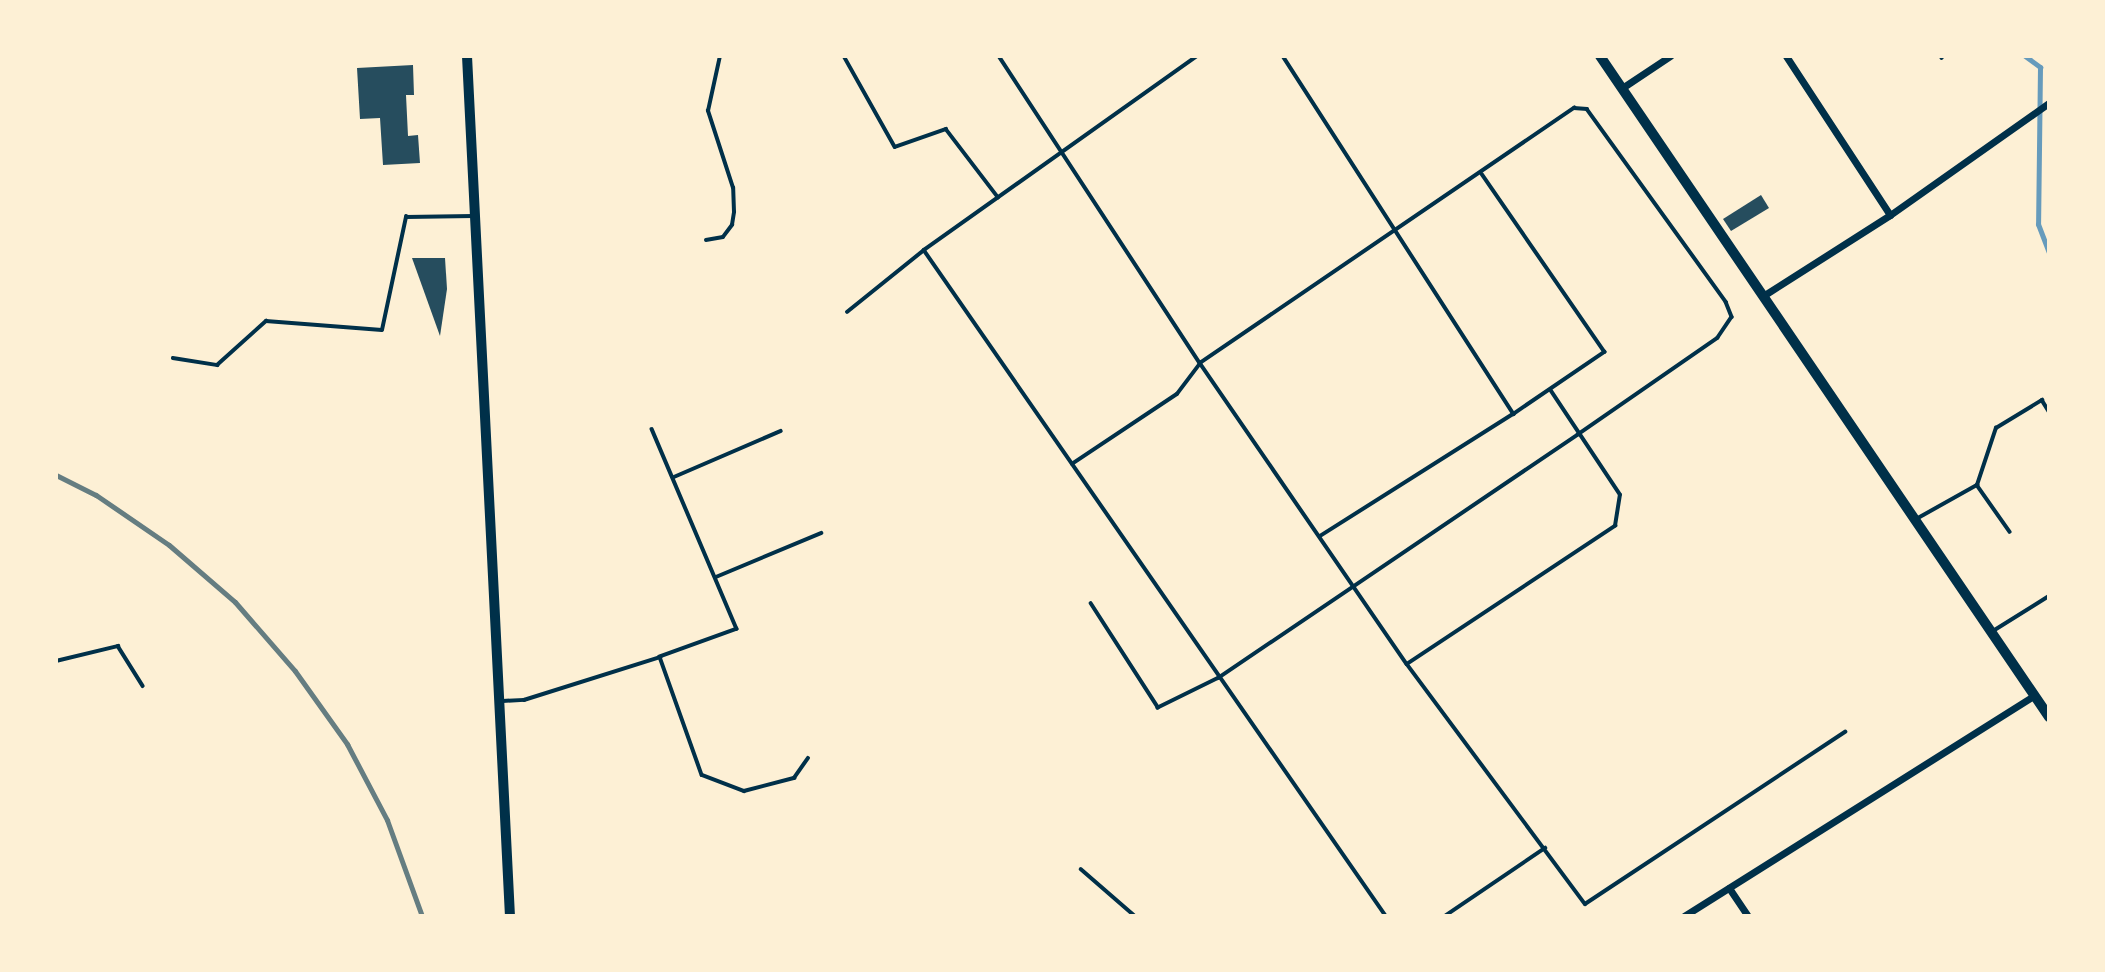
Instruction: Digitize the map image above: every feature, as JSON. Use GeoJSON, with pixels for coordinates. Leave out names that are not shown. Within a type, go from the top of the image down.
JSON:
{"type":"FeatureCollection","features":[{"type":"Feature","properties":{"kind":"main road"},"geometry":{"type":"LineString","coordinates":[[1600,56],[1766,294],[2049,717]]}},
{"type":"Feature","properties":{"kind":"street"},"geometry":{"type":"LineString","coordinates":[[467,56],[510,916]]}},
{"type":"Feature","properties":{"kind":"street"},"geometry":{"type":"LineString","coordinates":[[1622,88],[1670,56]]}},
{"type":"Feature","properties":{"kind":"street"},"geometry":{"type":"LineString","coordinates":[[1786,56],[1890,215]]}},
{"type":"Feature","properties":{"kind":"street"},"geometry":{"type":"LineString","coordinates":[[1766,294],[1890,215],[2049,103]]}},
{"type":"Feature","properties":{"kind":"street"},"geometry":{"type":"LineString","coordinates":[[1684,916],[2034,696]]}},
{"type":"Feature","properties":{"kind":"street"},"geometry":{"type":"LineString","coordinates":[[1730,888],[1748,916]]}},
{"type":"Feature","properties":{"kind":"lane"},"geometry":{"type":"LineString","coordinates":[[706,240],[723,237],[732,225],[734,212],[733,188],[708,111],[720,56]]}},
{"type":"Feature","properties":{"kind":"lane"},"geometry":{"type":"LineString","coordinates":[[844,56],[895,147],[946,129],[998,197]]}},
{"type":"Feature","properties":{"kind":"lane"},"geometry":{"type":"LineString","coordinates":[[999,56],[1200,363],[1355,584],[1407,664],[1585,904],[1845,732]]}},
{"type":"Feature","properties":{"kind":"lane"},"geometry":{"type":"LineString","coordinates":[[847,312],[924,250],[1196,56]]}},
{"type":"Feature","properties":{"kind":"lane"},"geometry":{"type":"LineString","coordinates":[[1283,56],[1514,414]]}},
{"type":"Feature","properties":{"kind":"lane"},"geometry":{"type":"LineString","coordinates":[[1072,464],[1177,394],[1200,363],[1397,233],[1574,108],[1587,109],[1726,302],[1732,317],[1718,338],[1578,435],[1219,678],[1158,708],[1091,604]]}},
{"type":"Feature","properties":{"kind":"lane"},"geometry":{"type":"LineString","coordinates":[[1321,536],[1551,391],[1605,352],[1482,174]]}},
{"type":"Feature","properties":{"kind":"lane"},"geometry":{"type":"LineString","coordinates":[[173,358],[217,365],[266,321],[382,330],[406,217],[475,216]]}},
{"type":"Feature","properties":{"kind":"lane"},"geometry":{"type":"LineString","coordinates":[[924,250],[1387,916]]}},
{"type":"Feature","properties":{"kind":"lane"},"geometry":{"type":"LineString","coordinates":[[1407,664],[1615,526],[1620,495],[1551,391]]}},
{"type":"Feature","properties":{"kind":"lane"},"geometry":{"type":"LineString","coordinates":[[1916,519],[1977,485],[1996,428],[2042,400],[2049,411]]}},
{"type":"Feature","properties":{"kind":"lane"},"geometry":{"type":"LineString","coordinates":[[500,701],[524,700],[660,657],[737,629],[652,429]]}},
{"type":"Feature","properties":{"kind":"lane"},"geometry":{"type":"LineString","coordinates":[[674,477],[781,431]]}},
{"type":"Feature","properties":{"kind":"lane"},"geometry":{"type":"LineString","coordinates":[[1977,485],[2010,532]]}},
{"type":"Feature","properties":{"kind":"lane"},"geometry":{"type":"LineString","coordinates":[[716,577],[821,533]]}},
{"type":"Feature","properties":{"kind":"lane"},"geometry":{"type":"LineString","coordinates":[[1992,632],[2049,596]]}},
{"type":"Feature","properties":{"kind":"lane"},"geometry":{"type":"LineString","coordinates":[[56,661],[118,646],[143,686]]}},
{"type":"Feature","properties":{"kind":"lane"},"geometry":{"type":"LineString","coordinates":[[660,657],[702,775],[744,791],[794,778],[808,758]]}},
{"type":"Feature","properties":{"kind":"lane"},"geometry":{"type":"LineString","coordinates":[[1445,916],[1545,848]]}},
{"type":"Feature","properties":{"kind":"lane"},"geometry":{"type":"LineString","coordinates":[[1081,869],[1135,916]]}},
{"type":"Feature","properties":{"kind":"building"},"geometry":{"type":"Polygon","coordinates":[[[413,65],[414,95],[406,95],[408,136],[418,135],[420,163],[383,165],[380,118],[360,119],[357,68],[413,65]]]}},
{"type":"Feature","properties":{"kind":"building"},"geometry":{"type":"Polygon","coordinates":[[[1761,195],[1769,208],[1731,231],[1723,219],[1761,195]]]}},
{"type":"Feature","properties":{"kind":"building"},"geometry":{"type":"Polygon","coordinates":[[[412,258],[445,258],[447,289],[440,336],[412,258]]]}},
{"type":"Feature","properties":{"kind":"waterway"},"geometry":{"type":"LineString","coordinates":[[2025,56],[2040,67],[2038,224],[2049,252]]}},
{"type":"Feature","properties":{"kind":"railway"},"geometry":{"type":"LineString","coordinates":[[56,475],[96,495],[169,545],[235,602],[295,671],[347,744],[387,820],[422,916]]}}]}
